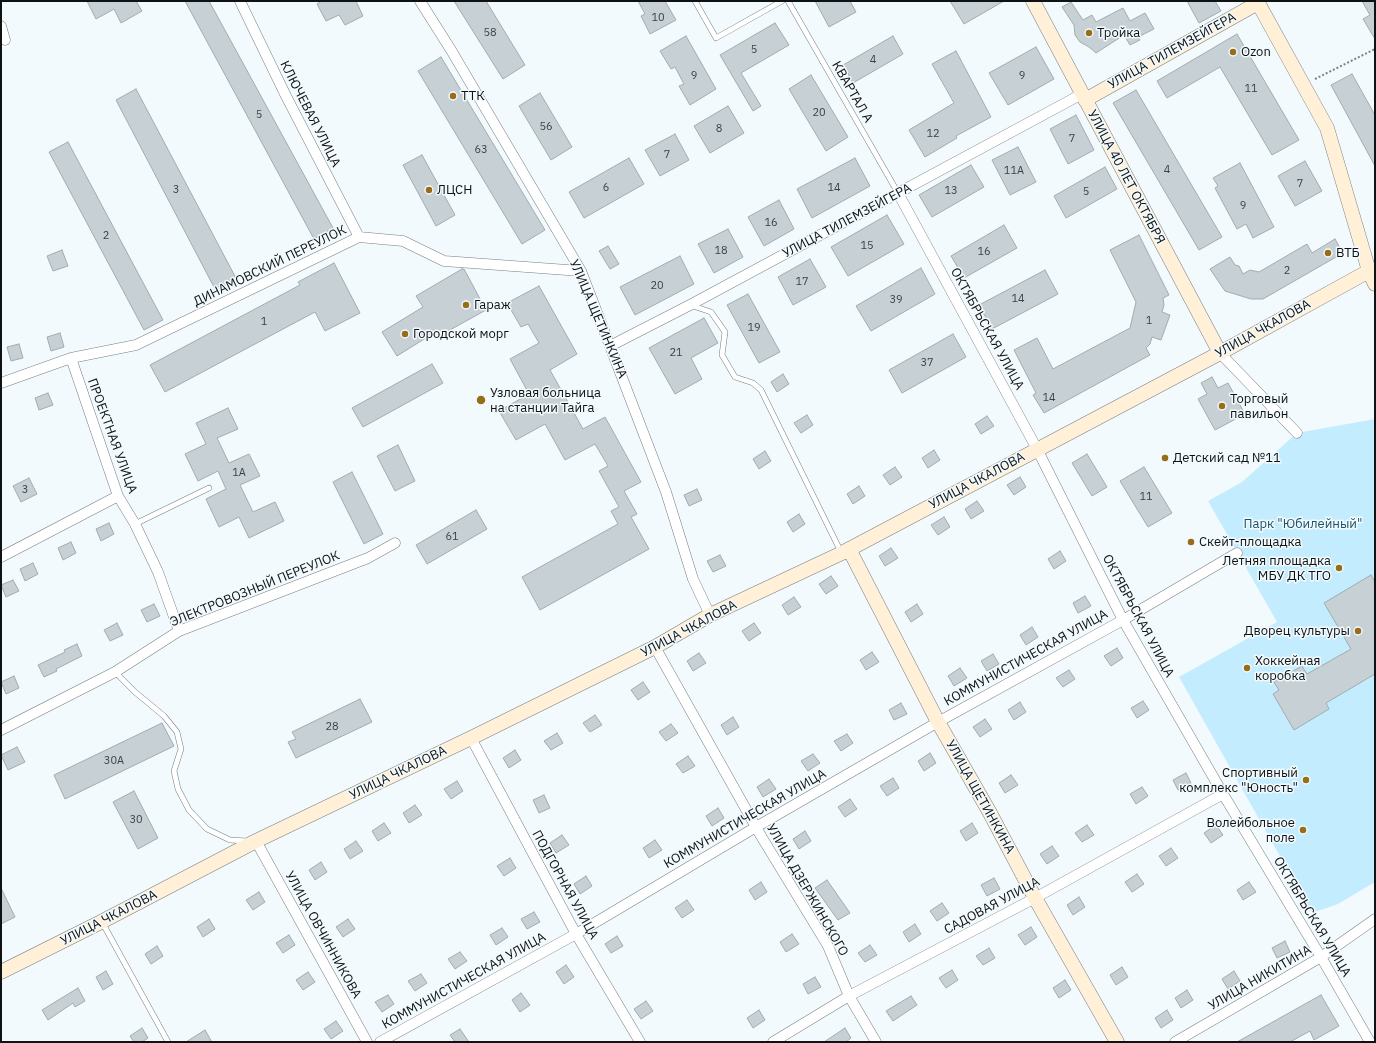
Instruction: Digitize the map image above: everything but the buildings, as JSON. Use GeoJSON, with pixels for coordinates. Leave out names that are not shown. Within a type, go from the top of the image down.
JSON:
{"type":"FeatureCollection","features":[{"type":"Feature","properties":{"kind":"street","name":"КЛЮЧЕВАЯ УЛИЦА"},"geometry":{"type":"LineString","coordinates":[[240,1],[286,96],[359,237]]}},
{"type":"Feature","properties":{"kind":"street","name":"УЛИЦА ЩЕТИНКИНА"},"geometry":{"type":"LineString","coordinates":[[420,1],[455,57],[581,271],[666,492],[693,579],[710,615]]}},
{"type":"Feature","properties":{"kind":"street","name":"УЛИЦА 40 ЛЕТ ОКТЯБРЯ"},"geometry":{"type":"LineString","coordinates":[[1033,1],[1220,353]]}},
{"type":"Feature","properties":{"kind":"street","name":"УЛИЦА ТИЛЕМЗЕЙГЕРА"},"geometry":{"type":"LineString","coordinates":[[610,346],[690,305],[898,193],[1084,97],[1257,2]]}},
{"type":"Feature","properties":{"kind":"street"},"geometry":{"type":"LineString","coordinates":[[1257,2],[1327,128],[1369,271],[1375,284]]}},
{"type":"Feature","properties":{"kind":"street"},"geometry":{"type":"LineString","coordinates":[[1,26],[5,40]]}},
{"type":"Feature","properties":{"kind":"street","name":"ОКТЯБРЬСКАЯ УЛИЦА"},"geometry":{"type":"LineString","coordinates":[[898,193],[1037,449],[1123,620],[1223,794],[1370,1042]]}},
{"type":"Feature","properties":{"kind":"street","name":"ДИНАМОВСКИЙ ПЕРЕУЛОК"},"geometry":{"type":"LineString","coordinates":[[1,382],[71,358],[136,345],[359,237],[403,241],[444,261],[581,271]]}},
{"type":"Feature","properties":{"kind":"street","name":"УЛИЦА ЧКАЛОВА"},"geometry":{"type":"LineString","coordinates":[[1,972],[102,922],[256,841],[471,738],[655,647],[710,615],[845,551],[1220,353],[1369,271]]}},
{"type":"Feature","properties":{"kind":"street"},"geometry":{"type":"LineString","coordinates":[[1220,353],[1298,433]]}},
{"type":"Feature","properties":{"kind":"street","name":"ПРОЕКТНАЯ УЛИЦА"},"geometry":{"type":"LineString","coordinates":[[71,358],[118,496],[135,524],[158,572],[179,631]]}},
{"type":"Feature","properties":{"kind":"street"},"geometry":{"type":"LineString","coordinates":[[1,557],[118,496]]}},
{"type":"Feature","properties":{"kind":"street","name":"ЭЛЕКТРОВОЗНЫЙ ПЕРЕУЛОК"},"geometry":{"type":"LineString","coordinates":[[1,730],[115,672],[179,631],[368,558],[395,543]]}},
{"type":"Feature","properties":{"kind":"street","name":"УЛИЦА ЩЕТИНКИНА"},"geometry":{"type":"LineString","coordinates":[[845,551],[938,722],[990,813],[1035,898],[1117,1042]]}},
{"type":"Feature","properties":{"kind":"street","name":"КОММУНИСТИЧЕСКАЯ УЛИЦА"},"geometry":{"type":"LineString","coordinates":[[380,1042],[576,934],[756,827],[938,722],[1123,620],[1237,553]]}},
{"type":"Feature","properties":{"kind":"street","name":"УЛИЦА ДЗЕРЖИНСКОГО"},"geometry":{"type":"LineString","coordinates":[[655,647],[756,827],[828,946],[849,996],[876,1042]]}},
{"type":"Feature","properties":{"kind":"street","name":"ПОДГОРНАЯ УЛИЦА"},"geometry":{"type":"LineString","coordinates":[[471,738],[576,934],[640,1042]]}},
{"type":"Feature","properties":{"kind":"street","name":"САДОВАЯ УЛИЦА"},"geometry":{"type":"LineString","coordinates":[[773,1042],[849,996],[1035,898],[1223,794]]}},
{"type":"Feature","properties":{"kind":"street","name":"УЛИЦА ОВЧИННИКОВА"},"geometry":{"type":"LineString","coordinates":[[256,841],[367,1042]]}},
{"type":"Feature","properties":{"kind":"street","name":"УЛИЦА НИКИТИНА"},"geometry":{"type":"LineString","coordinates":[[1176,1042],[1321,957],[1375,919]]}},
{"type":"Feature","properties":{"kind":"lane"},"geometry":{"type":"LineString","coordinates":[[695,1],[716,38],[782,1]]}},
{"type":"Feature","properties":{"kind":"lane","name":"КВАРТАЛ А"},"geometry":{"type":"LineString","coordinates":[[788,1],[898,193]]}},
{"type":"Feature","properties":{"kind":"lane"},"geometry":{"type":"LineString","coordinates":[[690,305],[711,312],[725,332],[722,355],[735,377],[753,383],[761,390],[845,551]]}},
{"type":"Feature","properties":{"kind":"lane"},"geometry":{"type":"LineString","coordinates":[[135,524],[209,488]]}},
{"type":"Feature","properties":{"kind":"lane"},"geometry":{"type":"LineString","coordinates":[[115,672],[135,692],[164,716],[177,732],[181,749],[174,771],[178,789],[189,810],[207,829],[230,840],[256,841]]}},
{"type":"Feature","properties":{"kind":"lane"},"geometry":{"type":"LineString","coordinates":[[102,922],[168,1042]]}},
{"type":"Feature","properties":{"kind":"path"},"geometry":{"type":"LineString","coordinates":[[1303,85],[1375,48]]}},
{"type":"Feature","properties":{"kind":"green space","name":"Парк \"Юбилейный\""},"geometry":{"type":"Polygon","coordinates":[[[1375,419],[1375,882],[1338,904],[1312,913],[1179,677],[1277,622],[1208,501],[1242,482],[1297,433],[1375,419]]]}},
{"type":"Feature","properties":{"kind":"place","name":"Тройка"},"geometry":{"type":"Point","coordinates":[1089,33]}},
{"type":"Feature","properties":{"kind":"place","name":"Ozon"},"geometry":{"type":"Point","coordinates":[1233,52]}},
{"type":"Feature","properties":{"kind":"place","name":"ТТК"},"geometry":{"type":"Point","coordinates":[453,96]}},
{"type":"Feature","properties":{"kind":"place","name":"ЛЦСН"},"geometry":{"type":"Point","coordinates":[429,190]}},
{"type":"Feature","properties":{"kind":"place","name":"ВТБ"},"geometry":{"type":"Point","coordinates":[1328,253]}},
{"type":"Feature","properties":{"kind":"place","name":"Гараж"},"geometry":{"type":"Point","coordinates":[466,305]}},
{"type":"Feature","properties":{"kind":"place","name":"Городской морг"},"geometry":{"type":"Point","coordinates":[405,334]}},
{"type":"Feature","properties":{"kind":"place","name":"Узловая больница на станции Тайга"},"geometry":{"type":"Point","coordinates":[481,400]}},
{"type":"Feature","properties":{"kind":"place","name":"Торговый павильон"},"geometry":{"type":"Point","coordinates":[1222,406]}},
{"type":"Feature","properties":{"kind":"place","name":"Детский сад №11"},"geometry":{"type":"Point","coordinates":[1165,458]}},
{"type":"Feature","properties":{"kind":"place","name":"Скейт-площадка"},"geometry":{"type":"Point","coordinates":[1191,542]}},
{"type":"Feature","properties":{"kind":"place","name":"Летняя площадка МБУ ДК ТГО"},"geometry":{"type":"Point","coordinates":[1339,568]}},
{"type":"Feature","properties":{"kind":"place","name":"Дворец культуры"},"geometry":{"type":"Point","coordinates":[1358,631]}},
{"type":"Feature","properties":{"kind":"place","name":"Хоккейная коробка"},"geometry":{"type":"Point","coordinates":[1247,668]}},
{"type":"Feature","properties":{"kind":"place","name":"Спортивный комплекс \"Юность\""},"geometry":{"type":"Point","coordinates":[1306,780]}},
{"type":"Feature","properties":{"kind":"place","name":"Волейбольное поле"},"geometry":{"type":"Point","coordinates":[1303,830]}}]}
